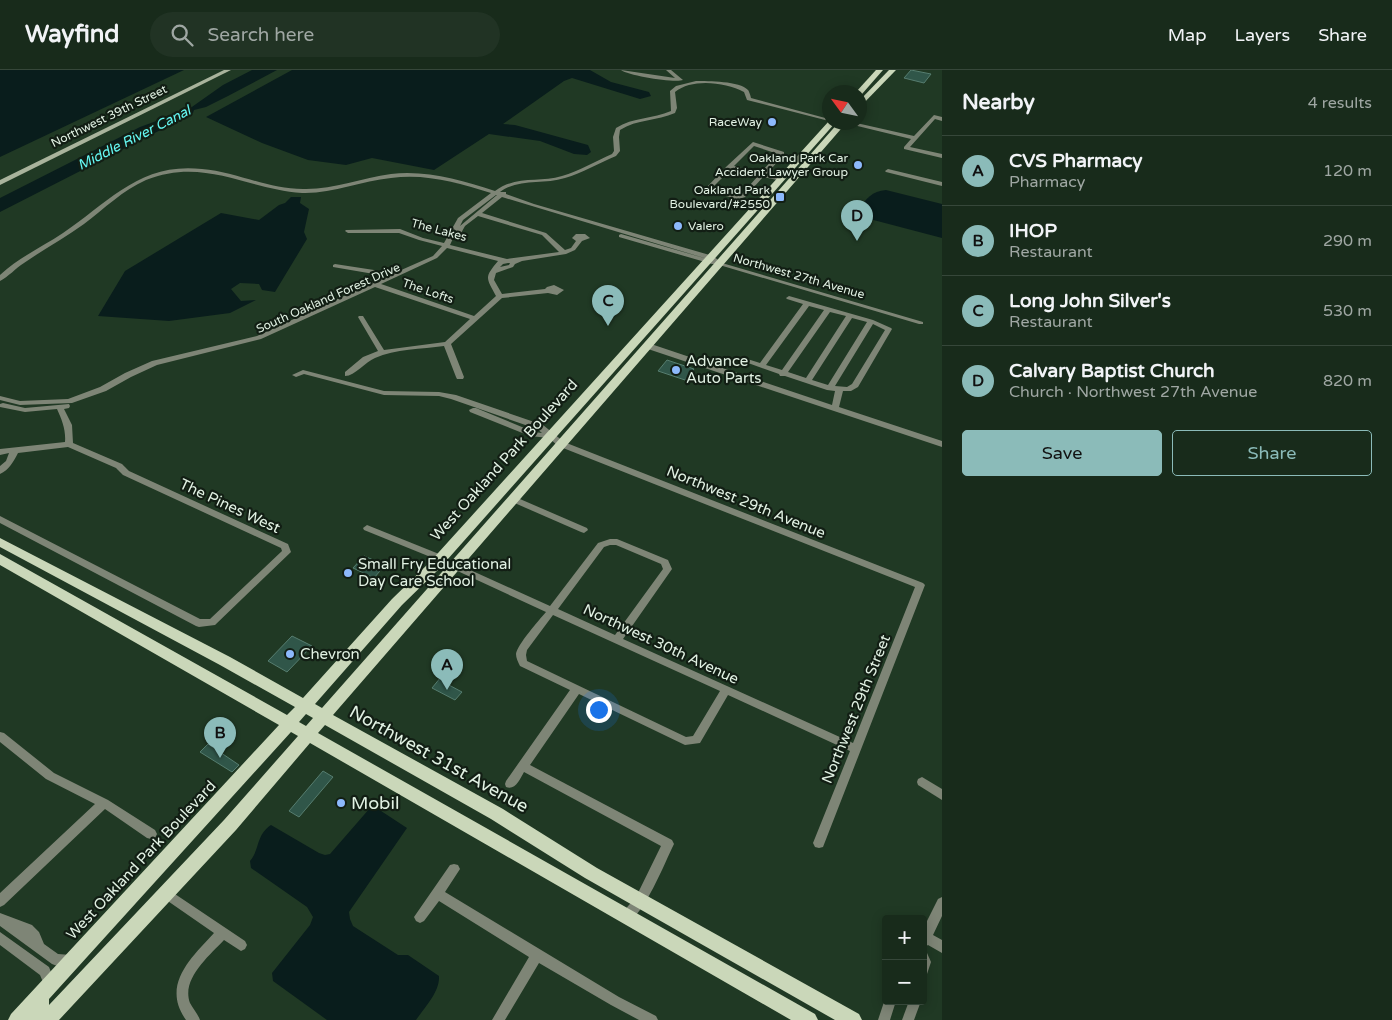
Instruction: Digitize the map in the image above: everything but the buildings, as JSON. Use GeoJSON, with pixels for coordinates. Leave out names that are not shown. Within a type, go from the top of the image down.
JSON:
{"type":"FeatureCollection","features":[{"type":"Feature","properties":{"kind":"main road"},"geometry":{"type":"LineString","coordinates":[[871,94],[867,83],[880,70]]}},
{"type":"Feature","properties":{"kind":"main road"},"geometry":{"type":"LineString","coordinates":[[867,98],[893,70]]}},
{"type":"Feature","properties":{"kind":"main road","name":"West Oakland Park Boulevard"},"geometry":{"type":"LineString","coordinates":[[17,1020],[219,802],[397,602],[446,553],[826,130]]}},
{"type":"Feature","properties":{"kind":"main road","name":"West Oakland Park Boulevard"},"geometry":{"type":"LineString","coordinates":[[53,1017],[230,825],[454,566],[838,130]]}},
{"type":"Feature","properties":{"kind":"main road"},"geometry":{"type":"LineString","coordinates":[[783,177],[791,184]]}},
{"type":"Feature","properties":{"kind":"main road"},"geometry":{"type":"LineString","coordinates":[[637,358],[638,339],[648,346]]}},
{"type":"Feature","properties":{"kind":"main road","name":"Northwest 31st Avenue"},"geometry":{"type":"LineString","coordinates":[[0,542],[225,661],[323,718],[497,814],[570,861],[853,1020]]}},
{"type":"Feature","properties":{"kind":"main road"},"geometry":{"type":"LineString","coordinates":[[446,553],[454,566]]}},
{"type":"Feature","properties":{"kind":"main road"},"geometry":{"type":"LineString","coordinates":[[441,581],[440,575],[446,553]]}},
{"type":"Feature","properties":{"kind":"main road"},"geometry":{"type":"LineString","coordinates":[[0,559],[809,1020]]}},
{"type":"Feature","properties":{"kind":"main road"},"geometry":{"type":"LineString","coordinates":[[37,1020],[45,990]]}},
{"type":"Feature","properties":{"kind":"street","name":"Northwest 39th Street"},"geometry":{"type":"LineString","coordinates":[[0,183],[228,70]]}},
{"type":"Feature","properties":{"kind":"street"},"geometry":{"type":"LineString","coordinates":[[624,70],[634,76],[646,75],[669,81],[679,79]]}},
{"type":"Feature","properties":{"kind":"street"},"geometry":{"type":"LineString","coordinates":[[668,70],[684,84]]}},
{"type":"Feature","properties":{"kind":"street"},"geometry":{"type":"LineString","coordinates":[[0,279],[25,258],[65,235],[128,186],[146,178],[168,173],[197,170],[214,172],[280,188],[306,190],[328,188],[381,176],[420,175],[443,178],[495,196],[531,180],[564,177],[614,155],[617,152],[616,133],[618,129],[634,120],[664,116],[673,112],[672,92],[684,84],[719,83],[736,86],[746,91],[749,99],[822,118]]}},
{"type":"Feature","properties":{"kind":"street"},"geometry":{"type":"LineString","coordinates":[[942,119],[934,117],[906,148],[942,156]]}},
{"type":"Feature","properties":{"kind":"street"},"geometry":{"type":"LineString","coordinates":[[867,128],[914,138]]}},
{"type":"Feature","properties":{"kind":"street"},"geometry":{"type":"LineString","coordinates":[[753,144],[782,154],[743,196],[736,197],[708,189],[731,166],[753,144]]}},
{"type":"Feature","properties":{"kind":"street"},"geometry":{"type":"LineString","coordinates":[[731,166],[783,177]]}},
{"type":"Feature","properties":{"kind":"street"},"geometry":{"type":"LineString","coordinates":[[888,171],[942,184]]}},
{"type":"Feature","properties":{"kind":"street"},"geometry":{"type":"LineString","coordinates":[[0,285],[21,268],[80,230],[127,191],[147,181],[188,173],[209,174],[280,191],[301,194],[330,191],[389,179],[416,179],[452,185],[495,196],[720,264]]}},
{"type":"Feature","properties":{"kind":"street","name":"South Oakland Forest Drive"},"geometry":{"type":"LineString","coordinates":[[0,404],[25,410],[60,408],[88,400],[156,367],[254,341],[319,314],[439,254],[450,245],[462,227],[495,196]]}},
{"type":"Feature","properties":{"kind":"street","name":"South Oakland Forest Drive"},"geometry":{"type":"LineString","coordinates":[[450,245],[460,219],[495,196]]}},
{"type":"Feature","properties":{"kind":"street"},"geometry":{"type":"LineString","coordinates":[[477,214],[544,234],[564,253]]}},
{"type":"Feature","properties":{"kind":"street","name":"The Lakes"},"geometry":{"type":"LineString","coordinates":[[348,231],[400,231],[421,239],[450,245],[507,262]]}},
{"type":"Feature","properties":{"kind":"street"},"geometry":{"type":"LineString","coordinates":[[500,296],[491,280],[492,273],[507,262],[564,253],[572,249],[580,240]]}},
{"type":"Feature","properties":{"kind":"street","name":"Northwest 27th Avenue"},"geometry":{"type":"LineString","coordinates":[[720,264],[921,323]]}},
{"type":"Feature","properties":{"kind":"street"},"geometry":{"type":"LineString","coordinates":[[335,266],[374,272]]}},
{"type":"Feature","properties":{"kind":"street","name":"The Lofts"},"geometry":{"type":"LineString","coordinates":[[376,285],[476,319]]}},
{"type":"Feature","properties":{"kind":"street"},"geometry":{"type":"LineString","coordinates":[[348,374],[366,359],[382,352],[447,344],[500,296],[548,291]]}},
{"type":"Feature","properties":{"kind":"street"},"geometry":{"type":"LineString","coordinates":[[741,359],[830,388],[848,389],[855,385],[889,329],[871,321],[789,298]]}},
{"type":"Feature","properties":{"kind":"street"},"geometry":{"type":"LineString","coordinates":[[761,366],[807,304]]}},
{"type":"Feature","properties":{"kind":"street"},"geometry":{"type":"LineString","coordinates":[[783,374],[828,310]]}},
{"type":"Feature","properties":{"kind":"street"},"geometry":{"type":"LineString","coordinates":[[807,381],[850,316]]}},
{"type":"Feature","properties":{"kind":"street"},"geometry":{"type":"LineString","coordinates":[[360,317],[382,352]]}},
{"type":"Feature","properties":{"kind":"street"},"geometry":{"type":"LineString","coordinates":[[830,388],[871,321]]}},
{"type":"Feature","properties":{"kind":"street","name":"South Oakland Forest Drive"},"geometry":{"type":"LineString","coordinates":[[0,398],[28,403],[69,400],[103,389],[128,374],[155,363],[254,341]]}},
{"type":"Feature","properties":{"kind":"street"},"geometry":{"type":"LineString","coordinates":[[447,344],[460,377]]}},
{"type":"Feature","properties":{"kind":"street"},"geometry":{"type":"LineString","coordinates":[[648,346],[942,444]]}},
{"type":"Feature","properties":{"kind":"street"},"geometry":{"type":"LineString","coordinates":[[293,374],[378,398],[444,398],[533,434],[550,436]]}},
{"type":"Feature","properties":{"kind":"street"},"geometry":{"type":"LineString","coordinates":[[835,408],[839,390]]}},
{"type":"Feature","properties":{"kind":"street"},"geometry":{"type":"LineString","coordinates":[[60,408],[67,419],[70,432],[69,444]]}},
{"type":"Feature","properties":{"kind":"street","name":"Northwest 29th Avenue"},"geometry":{"type":"LineString","coordinates":[[550,436],[561,444],[920,585]]}},
{"type":"Feature","properties":{"kind":"street","name":"The Pines West"},"geometry":{"type":"LineString","coordinates":[[0,452],[14,452],[34,447],[69,444],[119,466],[126,473],[284,546],[287,552],[212,622],[199,623],[0,519]]}},
{"type":"Feature","properties":{"kind":"street"},"geometry":{"type":"LineString","coordinates":[[0,471],[9,462],[14,452]]}},
{"type":"Feature","properties":{"kind":"street"},"geometry":{"type":"LineString","coordinates":[[513,500],[584,530]]}},
{"type":"Feature","properties":{"kind":"street"},"geometry":{"type":"LineString","coordinates":[[367,528],[446,553]]}},
{"type":"Feature","properties":{"kind":"street"},"geometry":{"type":"LineString","coordinates":[[617,640],[668,569],[665,562],[618,542],[610,542],[601,545],[523,649],[521,655],[523,663],[685,741],[696,740],[725,691]]}},
{"type":"Feature","properties":{"kind":"street","name":"Northwest 30th Avenue"},"geometry":{"type":"LineString","coordinates":[[454,566],[856,749]]}},
{"type":"Feature","properties":{"kind":"street","name":"Northwest 29th Street"},"geometry":{"type":"LineString","coordinates":[[819,843],[920,585]]}},
{"type":"Feature","properties":{"kind":"street"},"geometry":{"type":"LineString","coordinates":[[510,784],[577,689]]}},
{"type":"Feature","properties":{"kind":"street"},"geometry":{"type":"LineString","coordinates":[[0,736],[50,776],[104,803],[151,834]]}},
{"type":"Feature","properties":{"kind":"street"},"geometry":{"type":"LineString","coordinates":[[522,766],[668,844],[640,901],[626,917]]}},
{"type":"Feature","properties":{"kind":"street"},"geometry":{"type":"LineString","coordinates":[[922,782],[942,795]]}},
{"type":"Feature","properties":{"kind":"street"},"geometry":{"type":"LineString","coordinates":[[0,901],[104,803]]}},
{"type":"Feature","properties":{"kind":"street"},"geometry":{"type":"LineString","coordinates":[[420,917],[454,869]]}},
{"type":"Feature","properties":{"kind":"street"},"geometry":{"type":"LineString","coordinates":[[166,893],[241,946]]}},
{"type":"Feature","properties":{"kind":"street"},"geometry":{"type":"LineString","coordinates":[[437,894],[615,1001],[652,1020]]}},
{"type":"Feature","properties":{"kind":"street"},"geometry":{"type":"LineString","coordinates":[[927,936],[942,903]]}},
{"type":"Feature","properties":{"kind":"street"},"geometry":{"type":"LineString","coordinates":[[1,920],[56,960],[72,962]]}},
{"type":"Feature","properties":{"kind":"street"},"geometry":{"type":"LineString","coordinates":[[194,1020],[184,1006],[182,990],[190,970],[222,933]]}},
{"type":"Feature","properties":{"kind":"street"},"geometry":{"type":"LineString","coordinates":[[0,938],[44,971],[45,990]]}},
{"type":"Feature","properties":{"kind":"street"},"geometry":{"type":"LineString","coordinates":[[927,941],[942,947]]}},
{"type":"Feature","properties":{"kind":"street"},"geometry":{"type":"LineString","coordinates":[[498,1020],[537,955]]}},
{"type":"Feature","properties":{"kind":"street"},"geometry":{"type":"LineString","coordinates":[[884,1020],[889,1005]]}},
{"type":"Feature","properties":{"kind":"street"},"geometry":{"type":"LineString","coordinates":[[908,1020],[914,1005]]}},
{"type":"Feature","properties":{"kind":"water"},"geometry":{"type":"Polygon","coordinates":[[[0,70],[184,70],[0,157],[0,70]]]}},
{"type":"Feature","properties":{"kind":"water","name":"Middle River Canal"},"geometry":{"type":"Polygon","coordinates":[[[252,70],[277,70],[206,107],[194,110],[193,113],[186,117],[0,212],[0,198],[140,127],[189,109],[223,85],[252,70]]]}},
{"type":"Feature","properties":{"kind":"water"},"geometry":{"type":"Polygon","coordinates":[[[292,70],[590,70],[611,82],[649,92],[651,96],[640,99],[572,78],[564,81],[503,124],[515,125],[588,145],[591,152],[587,155],[574,154],[540,141],[489,134],[434,170],[372,158],[346,165],[308,160],[262,143],[206,117],[292,70]]]}},
{"type":"Feature","properties":{"kind":"water"},"geometry":{"type":"Polygon","coordinates":[[[886,190],[942,204],[942,238],[862,217],[858,210],[867,199],[877,192],[886,190]]]}},
{"type":"Feature","properties":{"kind":"water"},"geometry":{"type":"Polygon","coordinates":[[[291,197],[301,197],[300,203],[309,209],[304,232],[307,239],[275,292],[262,290],[259,284],[240,283],[231,289],[241,301],[256,300],[230,313],[169,321],[98,316],[125,271],[221,213],[259,220],[291,197]]]}},
{"type":"Feature","properties":{"kind":"water"},"geometry":{"type":"Polygon","coordinates":[[[370,808],[378,809],[407,828],[349,912],[350,919],[353,926],[398,955],[408,955],[439,976],[439,982],[434,994],[416,1020],[327,1020],[273,981],[272,973],[310,925],[313,917],[307,907],[251,868],[250,861],[260,838],[271,825],[319,853],[330,854],[370,808]]]}},
{"type":"Feature","properties":{"kind":"place","name":"RaceWay"},"geometry":{"type":"Point","coordinates":[772,122]}},
{"type":"Feature","properties":{"kind":"place","name":"Oakland Park Car Accident Lawyer Group"},"geometry":{"type":"Point","coordinates":[858,165]}},
{"type":"Feature","properties":{"kind":"place","name":"Oakland Park Boulevard/#2550"},"geometry":{"type":"Point","coordinates":[780,197]}},
{"type":"Feature","properties":{"kind":"place","name":"Valero"},"geometry":{"type":"Point","coordinates":[678,226]}},
{"type":"Feature","properties":{"kind":"place","name":"Calvary Baptist Church"},"geometry":{"type":"Point","coordinates":[857,241]}},
{"type":"Feature","properties":{"kind":"place","name":"Long John Silver's"},"geometry":{"type":"Point","coordinates":[608,326]}},
{"type":"Feature","properties":{"kind":"place","name":"Advance Auto Parts"},"geometry":{"type":"Point","coordinates":[676,370]}},
{"type":"Feature","properties":{"kind":"place","name":"Small Fry Educational Day Care School"},"geometry":{"type":"Point","coordinates":[348,573]}},
{"type":"Feature","properties":{"kind":"place","name":"Chevron"},"geometry":{"type":"Point","coordinates":[290,654]}},
{"type":"Feature","properties":{"kind":"place","name":"CVS Pharmacy"},"geometry":{"type":"Point","coordinates":[447,690]}},
{"type":"Feature","properties":{"kind":"place","name":"IHOP"},"geometry":{"type":"Point","coordinates":[220,758]}},
{"type":"Feature","properties":{"kind":"place","name":"Mobil"},"geometry":{"type":"Point","coordinates":[341,803]}}]}
